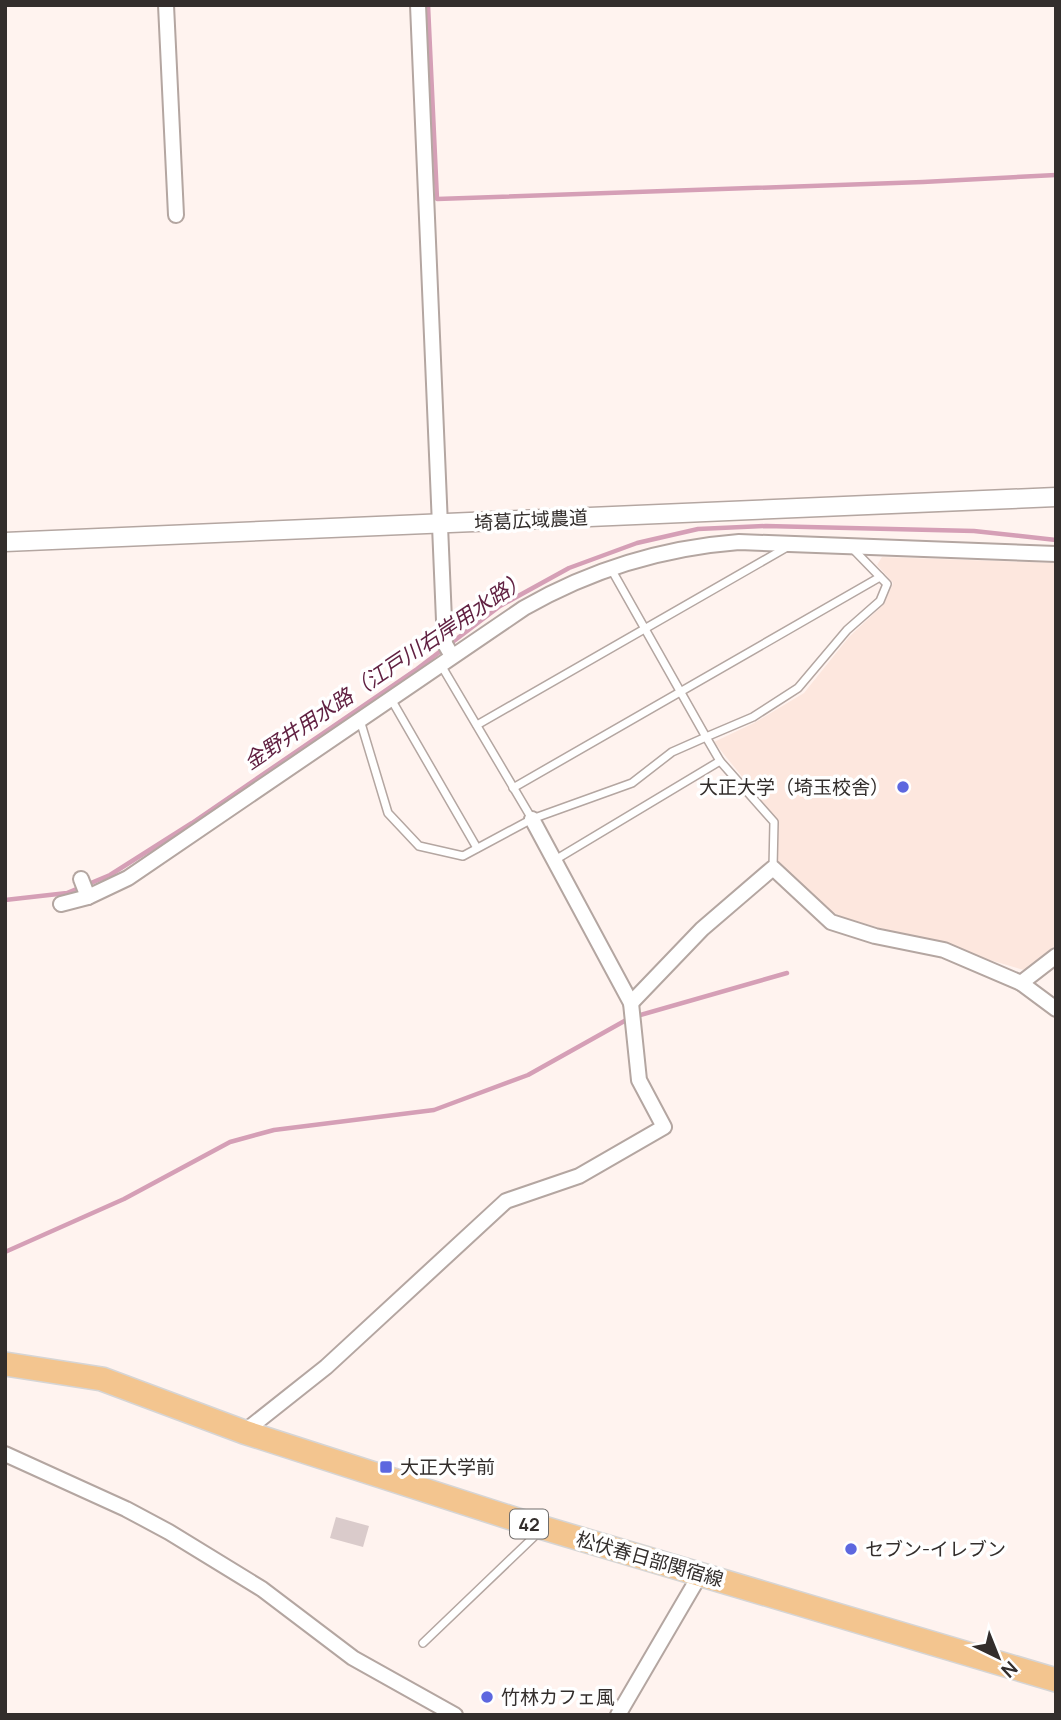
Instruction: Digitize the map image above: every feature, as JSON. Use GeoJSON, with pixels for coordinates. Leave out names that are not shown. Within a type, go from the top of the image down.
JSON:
{"type":"FeatureCollection","features":[{"type":"Feature","properties":{"kind":"main road","name":"松伏春日部関宿線"},"geometry":{"type":"LineString","coordinates":[[5,1364],[102,1379],[244,1432],[543,1528],[1056,1680]]}},
{"type":"Feature","properties":{"kind":"street"},"geometry":{"type":"LineString","coordinates":[[166,5],[176,215]]}},
{"type":"Feature","properties":{"kind":"street"},"geometry":{"type":"LineString","coordinates":[[418,5],[446,655]]}},
{"type":"Feature","properties":{"kind":"street","name":"埼葛広域農道"},"geometry":{"type":"LineString","coordinates":[[5,542],[1056,497]]}},
{"type":"Feature","properties":{"kind":"street"},"geometry":{"type":"LineString","coordinates":[[61,904],[88,897],[128,878],[391,699],[446,655],[561,587],[610,567],[697,545],[793,543],[1056,554]]}},
{"type":"Feature","properties":{"kind":"street"},"geometry":{"type":"LineString","coordinates":[[244,1432],[326,1367],[506,1201],[579,1176],[664,1127],[639,1080],[634,1054],[633,1013],[532,820]]}},
{"type":"Feature","properties":{"kind":"street"},"geometry":{"type":"LineString","coordinates":[[633,1013],[702,929],[773,868],[831,922],[875,936],[944,950],[1021,983],[1056,1009]]}},
{"type":"Feature","properties":{"kind":"street"},"geometry":{"type":"LineString","coordinates":[[81,879],[88,897]]}},
{"type":"Feature","properties":{"kind":"street"},"geometry":{"type":"LineString","coordinates":[[1021,983],[1056,956]]}},
{"type":"Feature","properties":{"kind":"street"},"geometry":{"type":"LineString","coordinates":[[5,1454],[126,1509],[169,1532],[262,1590],[353,1658],[455,1715]]}},
{"type":"Feature","properties":{"kind":"street"},"geometry":{"type":"LineString","coordinates":[[618,1715],[701,1573]]}},
{"type":"Feature","properties":{"kind":"lane"},"geometry":{"type":"LineString","coordinates":[[477,725],[793,543]]}},
{"type":"Feature","properties":{"kind":"lane"},"geometry":{"type":"LineString","coordinates":[[360,720],[388,813],[419,846],[444,854],[463,856],[532,820],[632,783],[672,752],[753,718],[799,688],[847,630],[880,601],[887,584],[850,545]]}},
{"type":"Feature","properties":{"kind":"lane"},"geometry":{"type":"LineString","coordinates":[[610,567],[720,761],[774,822],[773,868]]}},
{"type":"Feature","properties":{"kind":"lane"},"geometry":{"type":"LineString","coordinates":[[513,788],[880,577]]}},
{"type":"Feature","properties":{"kind":"lane"},"geometry":{"type":"LineString","coordinates":[[446,655],[477,725],[532,820]]}},
{"type":"Feature","properties":{"kind":"lane"},"geometry":{"type":"LineString","coordinates":[[391,699],[477,848]]}},
{"type":"Feature","properties":{"kind":"lane"},"geometry":{"type":"LineString","coordinates":[[554,861],[720,761]]}},
{"type":"Feature","properties":{"kind":"lane"},"geometry":{"type":"LineString","coordinates":[[423,1643],[543,1528]]}},
{"type":"Feature","properties":{"kind":"shaded area","name":"大正大学（埼玉校舎）"},"geometry":{"type":"Polygon","coordinates":[[[882,557],[1056,563],[1056,945],[1024,970],[839,916],[825,906],[777,860],[778,821],[714,742],[754,723],[804,693],[849,637],[884,604],[893,583],[877,565],[882,557]]]}},
{"type":"Feature","properties":{"kind":"building"},"geometry":{"type":"Polygon","coordinates":[[[336,1517],[369,1526],[363,1547],[330,1538],[336,1517]]]}},
{"type":"Feature","properties":{"kind":"waterway"},"geometry":{"type":"LineString","coordinates":[[428,5],[437,199],[1056,175]]}},
{"type":"Feature","properties":{"kind":"waterway","name":"金野井用水路（江戸川右岸用水路）"},"geometry":{"type":"LineString","coordinates":[[5,900],[67,893],[110,875],[192,823],[417,669],[500,606],[569,568],[637,543],[698,529],[766,526],[974,531],[1056,540]]}},
{"type":"Feature","properties":{"kind":"waterway"},"geometry":{"type":"LineString","coordinates":[[637,1016],[787,973]]}},
{"type":"Feature","properties":{"kind":"waterway"},"geometry":{"type":"LineString","coordinates":[[5,1252],[124,1199],[230,1142],[274,1130],[434,1110],[528,1075],[628,1019]]}},
{"type":"Feature","properties":{"kind":"place","name":"大正大学（埼玉校舎）"},"geometry":{"type":"Point","coordinates":[903,787]}},
{"type":"Feature","properties":{"kind":"place","name":"大正大学前"},"geometry":{"type":"Point","coordinates":[386,1467]}},
{"type":"Feature","properties":{"kind":"place","name":"セブン-イレブン"},"geometry":{"type":"Point","coordinates":[851,1549]}},
{"type":"Feature","properties":{"kind":"place","name":"竹林カフェ風"},"geometry":{"type":"Point","coordinates":[487,1697]}}]}
